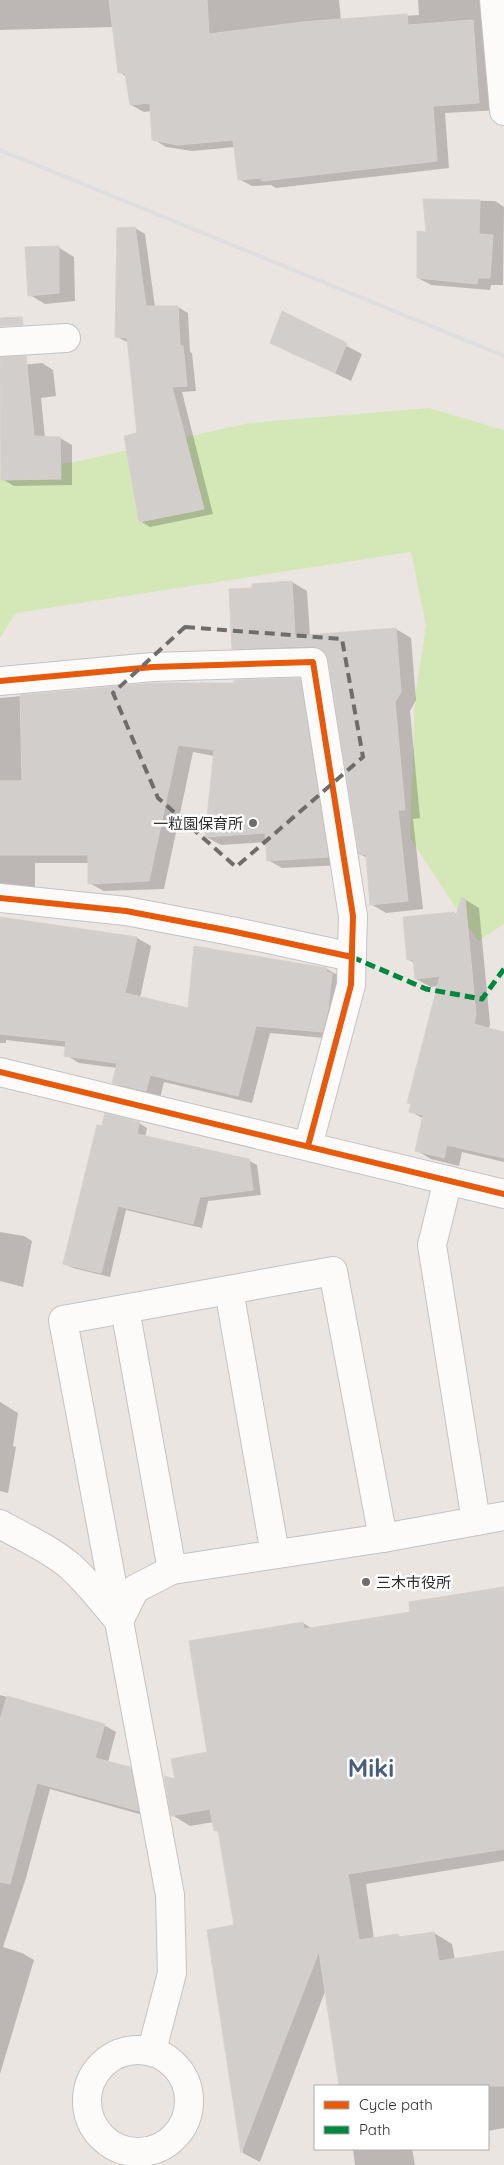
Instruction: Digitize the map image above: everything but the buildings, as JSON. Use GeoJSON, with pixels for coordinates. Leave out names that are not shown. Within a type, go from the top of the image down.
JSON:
{"type":"FeatureCollection","features":[{"type":"Feature","properties":{"kind":"street"},"geometry":{"type":"LineString","coordinates":[[494,0],[504,111]]}},
{"type":"Feature","properties":{"kind":"street"},"geometry":{"type":"LineString","coordinates":[[0,342],[66,338]]}},
{"type":"Feature","properties":{"kind":"street"},"geometry":{"type":"LineString","coordinates":[[0,681],[153,666],[313,662],[352,916],[352,957],[351,985],[308,1146]]}},
{"type":"Feature","properties":{"kind":"street"},"geometry":{"type":"LineString","coordinates":[[0,898],[126,911],[231,930],[352,957]]}},
{"type":"Feature","properties":{"kind":"street"},"geometry":{"type":"LineString","coordinates":[[0,1072],[504,1194]]}},
{"type":"Feature","properties":{"kind":"street"},"geometry":{"type":"LineString","coordinates":[[448,1180],[432,1245],[476,1520]]}},
{"type":"Feature","properties":{"kind":"street"},"geometry":{"type":"LineString","coordinates":[[152,2050],[172,1973],[170,1894],[63,1320],[333,1271],[383,1538]]}},
{"type":"Feature","properties":{"kind":"street"},"geometry":{"type":"LineString","coordinates":[[229,1290],[275,1554]]}},
{"type":"Feature","properties":{"kind":"street"},"geometry":{"type":"LineString","coordinates":[[125,1309],[172,1570]]}},
{"type":"Feature","properties":{"kind":"street"},"geometry":{"type":"LineString","coordinates":[[119,1621],[135,1589],[172,1570],[383,1538],[504,1516]]}},
{"type":"Feature","properties":{"kind":"street"},"geometry":{"type":"LineString","coordinates":[[0,1524],[34,1542],[68,1565],[94,1589],[119,1621]]}},
{"type":"Feature","properties":{"kind":"street"},"geometry":{"type":"LineString","coordinates":[[127,2050],[152,2050],[174,2063],[188,2084],[190,2110],[180,2133],[159,2149],[105,2155],[92,2128],[86,2104],[90,2080],[105,2061],[127,2050]]}},
{"type":"Feature","properties":{"kind":"highlighted area"},"geometry":{"type":"Polygon","coordinates":[[[185,627],[342,639],[363,757],[236,867],[158,798],[113,693],[185,627]]]}},
{"type":"Feature","properties":{"kind":"green space"},"geometry":{"type":"Polygon","coordinates":[[[429,408],[504,430],[504,924],[478,941],[410,838],[415,697],[426,626],[411,552],[16,613],[0,638],[0,471],[74,462],[249,423],[429,408]]]}},
{"type":"Feature","properties":{"kind":"railway"},"geometry":{"type":"LineString","coordinates":[[0,150],[504,356]]}},
{"type":"Feature","properties":{"kind":"marked path"},"geometry":{"type":"LineString","coordinates":[[352,957],[426,989],[482,999],[504,969]]}},
{"type":"Feature","properties":{"kind":"cycle path"},"geometry":{"type":"LineString","coordinates":[[0,681],[153,667],[313,662],[353,916],[351,985],[308,1146]]}},
{"type":"Feature","properties":{"kind":"cycle path"},"geometry":{"type":"LineString","coordinates":[[0,898],[126,911],[352,957]]}},
{"type":"Feature","properties":{"kind":"cycle path"},"geometry":{"type":"LineString","coordinates":[[0,1072],[504,1194]]}},
{"type":"Feature","properties":{"kind":"place","name":"一粒園保育所"},"geometry":{"type":"Point","coordinates":[253,823]}},
{"type":"Feature","properties":{"kind":"place","name":"三木市役所"},"geometry":{"type":"Point","coordinates":[366,1582]}},
{"type":"Feature","properties":{"kind":"district","name":"Miki"},"geometry":{"type":"Point","coordinates":[371,1767]}}]}
